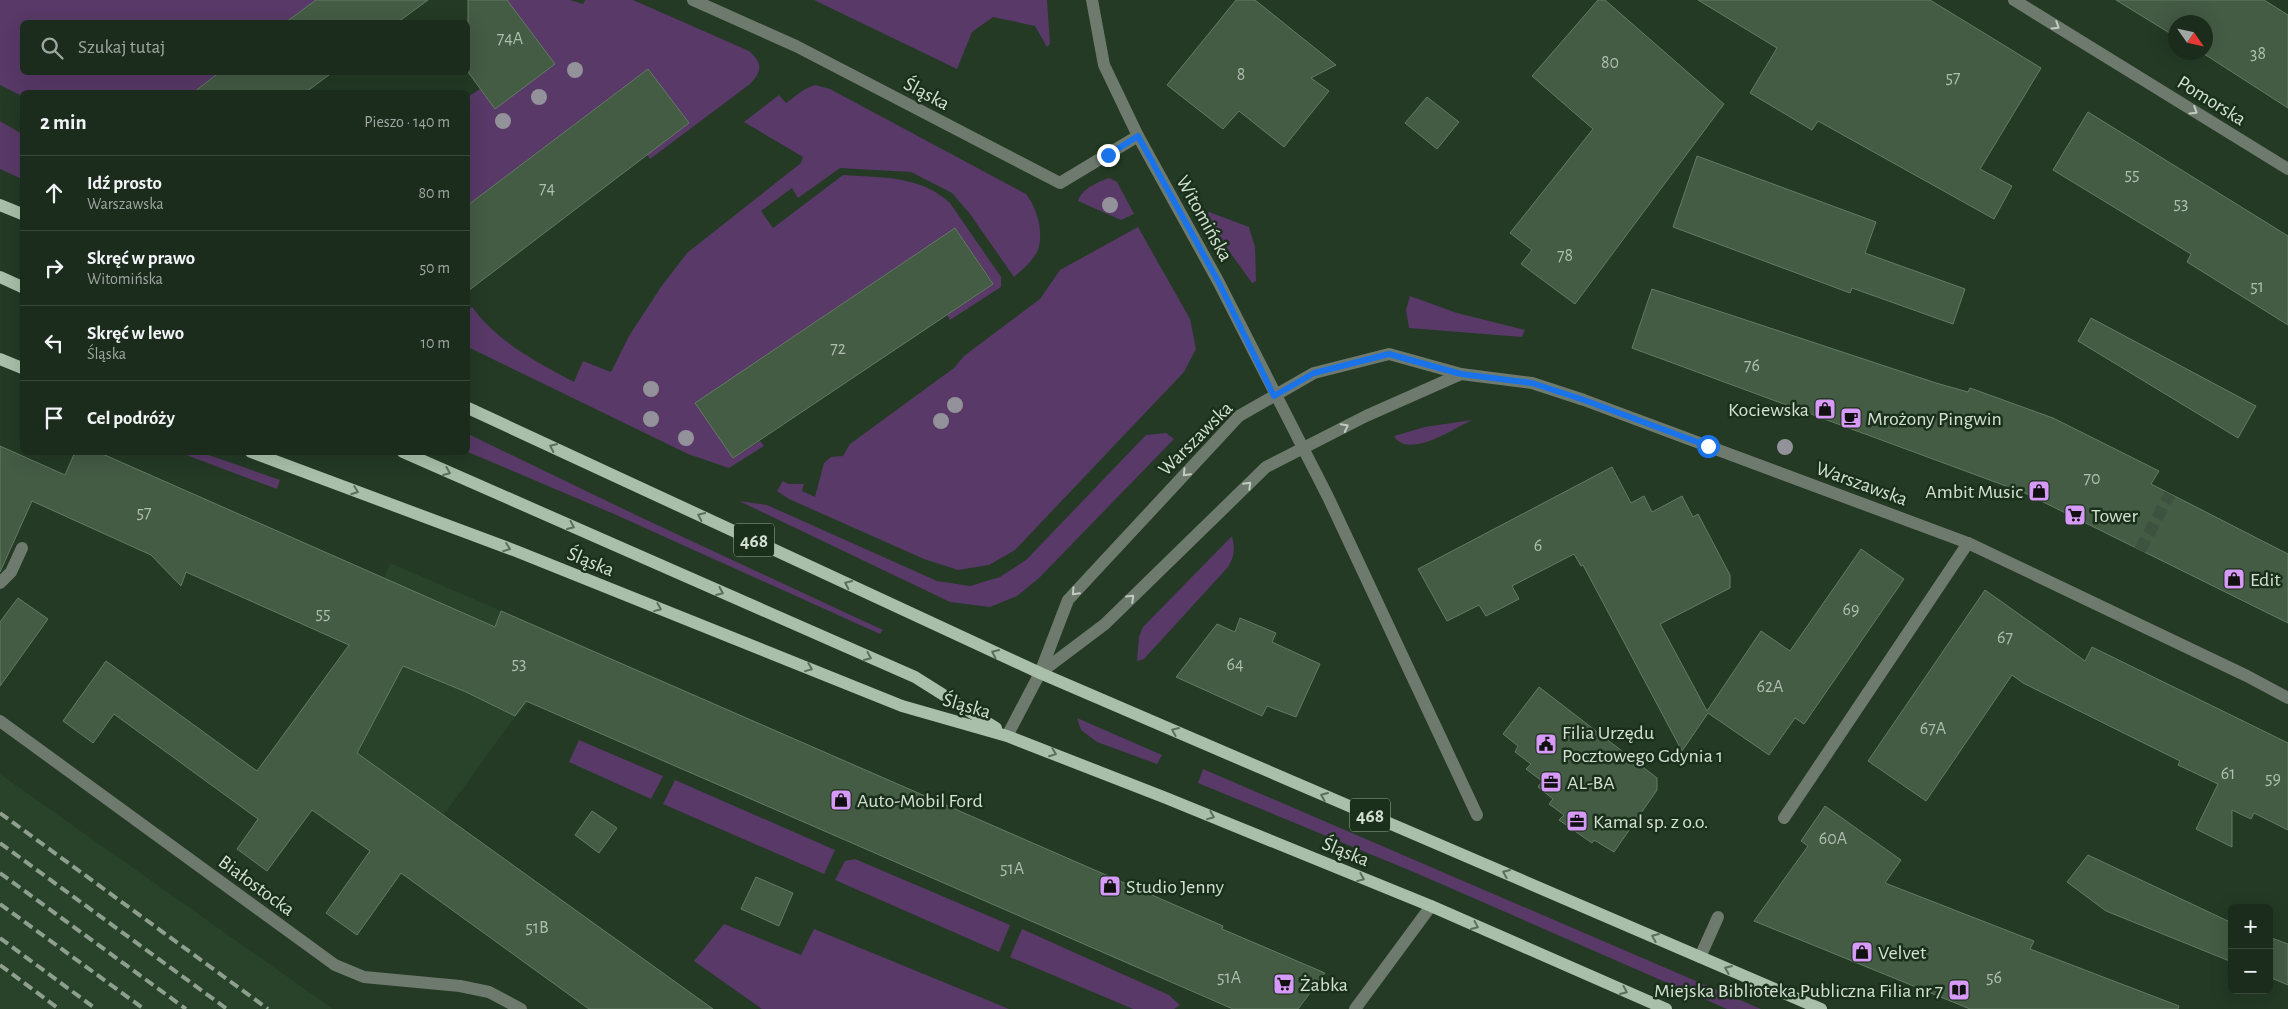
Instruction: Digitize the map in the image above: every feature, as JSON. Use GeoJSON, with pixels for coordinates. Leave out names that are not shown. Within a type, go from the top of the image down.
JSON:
{"type":"FeatureCollection","features":[{"type":"Feature","properties":{"kind":"main road"},"geometry":{"type":"LineString","coordinates":[[0,204],[20,213]]}},
{"type":"Feature","properties":{"kind":"main road"},"geometry":{"type":"LineString","coordinates":[[0,278],[20,286]]}},
{"type":"Feature","properties":{"kind":"main road"},"geometry":{"type":"LineString","coordinates":[[0,359],[20,367]]}},
{"type":"Feature","properties":{"kind":"main road","name":"Śląska"},"geometry":{"type":"LineString","coordinates":[[470,409],[1040,673],[1821,1009]]}},
{"type":"Feature","properties":{"kind":"main road","name":"Śląska"},"geometry":{"type":"LineString","coordinates":[[259,455],[516,551],[902,706],[1007,736],[1166,798],[1430,906],[1666,1009]]}},
{"type":"Feature","properties":{"kind":"main road"},"geometry":{"type":"LineString","coordinates":[[410,455],[915,678],[1007,736]]}},
{"type":"Feature","properties":{"kind":"street","name":"Śląska"},"geometry":{"type":"LineString","coordinates":[[693,0],[796,46],[1060,183],[1138,136]]}},
{"type":"Feature","properties":{"kind":"street","name":"Witomińska"},"geometry":{"type":"LineString","coordinates":[[1092,0],[1104,65],[1138,136],[1218,281],[1274,396],[1328,497],[1477,815]]}},
{"type":"Feature","properties":{"kind":"street","name":"Pomorska"},"geometry":{"type":"LineString","coordinates":[[2014,0],[2288,169]]}},
{"type":"Feature","properties":{"kind":"street","name":"Warszawska"},"geometry":{"type":"LineString","coordinates":[[1007,736],[1040,673],[1068,600],[1239,416],[1314,373],[1389,354],[1461,374],[1532,383],[1584,400],[1968,543],[2247,676],[2288,698]]}},
{"type":"Feature","properties":{"kind":"street","name":"Warszawska"},"geometry":{"type":"LineString","coordinates":[[1040,673],[1105,624],[1266,467],[1366,416],[1461,374]]}},
{"type":"Feature","properties":{"kind":"street"},"geometry":{"type":"LineString","coordinates":[[1784,818],[1968,543]]}},
{"type":"Feature","properties":{"kind":"street"},"geometry":{"type":"LineString","coordinates":[[0,583],[11,572],[22,548]]}},
{"type":"Feature","properties":{"kind":"street","name":"Białostocka"},"geometry":{"type":"LineString","coordinates":[[0,722],[335,965],[364,977],[460,986],[489,992],[521,1009]]}},
{"type":"Feature","properties":{"kind":"street"},"geometry":{"type":"LineString","coordinates":[[1355,1009],[1430,906]]}},
{"type":"Feature","properties":{"kind":"street"},"geometry":{"type":"LineString","coordinates":[[1700,957],[1718,917]]}},
{"type":"Feature","properties":{"kind":"shaded area"},"geometry":{"type":"Polygon","coordinates":[[[0,0],[316,0],[289,20],[20,20],[20,75],[217,75],[197,90],[20,90],[20,95],[0,85],[0,0]]]}},
{"type":"Feature","properties":{"kind":"shaded area"},"geometry":{"type":"Polygon","coordinates":[[[507,0],[570,0],[583,4],[585,0],[633,0],[749,51],[759,63],[759,71],[750,84],[650,159],[647,154],[688,123],[648,69],[470,203],[470,96],[480,89],[495,108],[507,0]]]}},
{"type":"Feature","properties":{"kind":"shaded area"},"geometry":{"type":"Polygon","coordinates":[[[814,0],[1047,0],[1050,44],[1047,47],[1035,26],[993,17],[972,32],[957,69],[814,0]]]}},
{"type":"Feature","properties":{"kind":"shaded area"},"geometry":{"type":"Polygon","coordinates":[[[815,85],[830,89],[1026,194],[1036,213],[1040,228],[1040,243],[1033,258],[1014,277],[970,214],[952,193],[911,172],[840,168],[798,198],[792,188],[761,211],[773,228],[843,175],[900,180],[926,187],[950,203],[1001,277],[1001,287],[950,320],[947,315],[993,284],[955,228],[696,403],[733,458],[760,441],[764,446],[729,468],[688,454],[470,348],[470,308],[472,307],[494,331],[518,350],[574,382],[583,361],[611,372],[629,336],[661,287],[687,253],[801,163],[803,157],[744,122],[779,95],[786,103],[805,89],[815,85]]]}},
{"type":"Feature","properties":{"kind":"shaded area"},"geometry":{"type":"Polygon","coordinates":[[[0,121],[20,133],[20,178],[0,169],[0,121]]]}},
{"type":"Feature","properties":{"kind":"shaded area"},"geometry":{"type":"Polygon","coordinates":[[[1109,178],[1117,182],[1134,214],[1121,220],[1078,201],[1086,190],[1109,178]]]}},
{"type":"Feature","properties":{"kind":"shaded area"},"geometry":{"type":"Polygon","coordinates":[[[1209,212],[1249,227],[1255,247],[1256,281],[1252,283],[1204,216],[1209,212]]]}},
{"type":"Feature","properties":{"kind":"shaded area"},"geometry":{"type":"Polygon","coordinates":[[[1138,227],[1190,319],[1196,349],[1184,372],[1015,550],[989,565],[958,570],[924,559],[789,499],[777,491],[783,481],[789,484],[804,484],[802,491],[815,497],[824,463],[831,457],[843,456],[850,444],[954,368],[964,356],[1040,299],[1060,270],[1138,227]]]}},
{"type":"Feature","properties":{"kind":"shaded area"},"geometry":{"type":"Polygon","coordinates":[[[1410,296],[1457,313],[1525,330],[1522,337],[1409,328],[1406,310],[1410,296]]]}},
{"type":"Feature","properties":{"kind":"shaded area"},"geometry":{"type":"Polygon","coordinates":[[[1472,420],[1444,435],[1420,444],[1410,445],[1401,443],[1394,436],[1425,427],[1472,420]]]}},
{"type":"Feature","properties":{"kind":"shaded area"},"geometry":{"type":"Polygon","coordinates":[[[1166,433],[1174,439],[1039,578],[1017,596],[990,607],[950,602],[739,501],[767,505],[937,581],[970,586],[1000,577],[1026,560],[1146,435],[1166,433]]]}},
{"type":"Feature","properties":{"kind":"shaded area"},"geometry":{"type":"Polygon","coordinates":[[[470,435],[638,516],[883,630],[880,634],[614,514],[470,453],[470,435]]]}},
{"type":"Feature","properties":{"kind":"shaded area"},"geometry":{"type":"Polygon","coordinates":[[[186,455],[209,455],[280,480],[277,489],[186,455]]]}},
{"type":"Feature","properties":{"kind":"shaded area"},"geometry":{"type":"Polygon","coordinates":[[[1232,536],[1234,552],[1228,567],[1144,659],[1137,661],[1139,637],[1143,627],[1232,536]]]}},
{"type":"Feature","properties":{"kind":"shaded area"},"geometry":{"type":"Polygon","coordinates":[[[390,563],[573,642],[529,702],[508,726],[401,874],[258,770],[321,683],[329,683],[384,579],[390,563]]]}},
{"type":"Feature","properties":{"kind":"shaded area"},"geometry":{"type":"Polygon","coordinates":[[[1077,718],[1162,755],[1157,764],[1097,742],[1081,730],[1077,718]]]}},
{"type":"Feature","properties":{"kind":"shaded area"},"geometry":{"type":"Polygon","coordinates":[[[579,740],[663,776],[651,799],[569,762],[579,740]]]}},
{"type":"Feature","properties":{"kind":"shaded area"},"geometry":{"type":"Polygon","coordinates":[[[1203,769],[1761,1009],[1727,1009],[1416,873],[1198,783],[1203,769]]]}},
{"type":"Feature","properties":{"kind":"shaded area"},"geometry":{"type":"Polygon","coordinates":[[[0,774],[333,1009],[0,1009],[0,774]]]}},
{"type":"Feature","properties":{"kind":"shaded area"},"geometry":{"type":"Polygon","coordinates":[[[675,780],[835,850],[824,874],[663,804],[675,780]]]}},
{"type":"Feature","properties":{"kind":"shaded area"},"geometry":{"type":"Polygon","coordinates":[[[855,859],[1010,925],[999,952],[835,880],[845,861],[855,859]]]}},
{"type":"Feature","properties":{"kind":"shaded area"},"geometry":{"type":"Polygon","coordinates":[[[724,924],[801,955],[814,929],[1009,1009],[762,1009],[694,961],[724,924]]]}},
{"type":"Feature","properties":{"kind":"shaded area"},"geometry":{"type":"Polygon","coordinates":[[[1022,929],[1169,995],[1180,1005],[1174,1009],[1133,1009],[1010,957],[1022,929]]]}},
{"type":"Feature","properties":{"kind":"building"},"geometry":{"type":"Polygon","coordinates":[[[316,0],[428,0],[401,20],[289,20],[316,0]]]}},
{"type":"Feature","properties":{"kind":"building"},"geometry":{"type":"Polygon","coordinates":[[[468,0],[507,0],[555,64],[495,109],[470,75],[470,20],[468,20],[468,0]]]}},
{"type":"Feature","properties":{"kind":"building"},"geometry":{"type":"Polygon","coordinates":[[[1236,0],[1255,0],[1336,65],[1311,78],[1329,91],[1284,147],[1239,111],[1223,129],[1167,85],[1236,0]]]}},
{"type":"Feature","properties":{"kind":"building"},"geometry":{"type":"Polygon","coordinates":[[[1598,0],[1605,0],[1724,104],[1575,304],[1521,264],[1532,250],[1510,233],[1593,129],[1532,76],[1598,0]]]}},
{"type":"Feature","properties":{"kind":"building"},"geometry":{"type":"Polygon","coordinates":[[[1698,0],[1930,0],[2041,68],[1980,169],[2012,186],[1994,219],[1818,121],[1812,130],[1750,93],[1777,48],[1698,0]]]}},
{"type":"Feature","properties":{"kind":"building"},"geometry":{"type":"Polygon","coordinates":[[[2116,0],[2264,0],[2288,15],[2288,108],[2213,60],[2213,15],[2168,15],[2168,32],[2116,0]]]}},
{"type":"Feature","properties":{"kind":"building"},"geometry":{"type":"Polygon","coordinates":[[[648,69],[689,123],[470,289],[470,203],[648,69]]]}},
{"type":"Feature","properties":{"kind":"building"},"geometry":{"type":"Polygon","coordinates":[[[216,75],[329,75],[309,90],[197,90],[216,75]]]}},
{"type":"Feature","properties":{"kind":"building"},"geometry":{"type":"Polygon","coordinates":[[[1427,97],[1459,122],[1437,149],[1405,123],[1427,97]]]}},
{"type":"Feature","properties":{"kind":"building"},"geometry":{"type":"Polygon","coordinates":[[[2088,112],[2288,236],[2288,325],[2187,262],[2191,254],[2053,170],[2088,112]]]}},
{"type":"Feature","properties":{"kind":"building"},"geometry":{"type":"Polygon","coordinates":[[[1697,156],[1876,222],[1865,253],[1965,289],[1953,324],[1852,288],[1850,293],[1673,227],[1697,156]]]}},
{"type":"Feature","properties":{"kind":"building"},"geometry":{"type":"Polygon","coordinates":[[[955,228],[993,284],[733,458],[695,403],[955,228]]]}},
{"type":"Feature","properties":{"kind":"building"},"geometry":{"type":"Polygon","coordinates":[[[1652,289],[1936,383],[1968,392],[1970,388],[2053,418],[2159,471],[2151,484],[2288,554],[2288,623],[2025,493],[1632,348],[1652,289]]]}},
{"type":"Feature","properties":{"kind":"building"},"geometry":{"type":"Polygon","coordinates":[[[2091,318],[2256,406],[2238,438],[2078,341],[2091,318]]]}},
{"type":"Feature","properties":{"kind":"building"},"geometry":{"type":"Polygon","coordinates":[[[0,446],[65,475],[74,455],[105,455],[495,627],[501,611],[1223,926],[1222,929],[1325,973],[1298,1009],[1233,1009],[526,701],[515,716],[466,692],[403,666],[357,753],[713,1009],[589,1009],[401,873],[357,935],[326,913],[370,851],[312,810],[267,871],[237,849],[258,819],[114,714],[93,743],[63,721],[106,661],[257,771],[349,645],[186,572],[181,586],[151,555],[32,501],[0,572],[0,446]]]}},
{"type":"Feature","properties":{"kind":"building"},"geometry":{"type":"Polygon","coordinates":[[[1612,467],[1631,503],[1644,496],[1652,512],[1682,496],[1693,517],[1698,514],[1730,575],[1730,588],[1660,624],[1707,711],[1761,631],[1790,651],[1861,549],[1904,579],[1804,724],[1795,718],[1769,755],[1708,713],[1682,751],[1583,565],[1581,566],[1574,554],[1512,586],[1519,599],[1486,616],[1479,605],[1447,621],[1418,569],[1612,467]]]}},
{"type":"Feature","properties":{"kind":"building"},"geometry":{"type":"Polygon","coordinates":[[[1985,590],[2085,661],[2092,647],[2288,743],[2288,830],[2254,813],[2251,819],[2232,810],[2232,847],[2196,829],[2218,784],[2178,765],[2180,761],[2023,683],[2012,675],[1926,801],[1868,761],[1985,590]]]}},
{"type":"Feature","properties":{"kind":"building"},"geometry":{"type":"Polygon","coordinates":[[[18,598],[48,619],[0,686],[0,622],[18,598]]]}},
{"type":"Feature","properties":{"kind":"building"},"geometry":{"type":"Polygon","coordinates":[[[1240,618],[1276,633],[1272,642],[1320,664],[1296,717],[1267,706],[1262,716],[1176,677],[1217,624],[1235,632],[1240,618]]]}},
{"type":"Feature","properties":{"kind":"building"},"geometry":{"type":"Polygon","coordinates":[[[1539,687],[1657,778],[1657,790],[1614,852],[1594,840],[1592,843],[1559,820],[1564,815],[1549,804],[1553,799],[1538,787],[1542,781],[1526,769],[1531,764],[1515,752],[1518,746],[1503,734],[1539,687]]]}},
{"type":"Feature","properties":{"kind":"building"},"geometry":{"type":"Polygon","coordinates":[[[1825,806],[1901,860],[1885,883],[2034,941],[2030,949],[2179,1006],[2178,1009],[1970,1009],[1754,921],[1808,846],[1801,841],[1825,806]]]}},
{"type":"Feature","properties":{"kind":"building"},"geometry":{"type":"Polygon","coordinates":[[[592,811],[617,828],[599,853],[575,835],[592,811]]]}},
{"type":"Feature","properties":{"kind":"building"},"geometry":{"type":"Polygon","coordinates":[[[2088,855],[2228,921],[2228,960],[2106,911],[2067,882],[2088,855]]]}},
{"type":"Feature","properties":{"kind":"building"},"geometry":{"type":"Polygon","coordinates":[[[756,877],[793,893],[779,926],[741,909],[756,877]]]}},
{"type":"Feature","properties":{"kind":"building"},"geometry":{"type":"Polygon","coordinates":[[[2273,938],[2288,944],[2288,985],[2273,979],[2273,938]]]}},
{"type":"Feature","properties":{"kind":"tunnel"},"geometry":{"type":"LineString","coordinates":[[2140,550],[2170,494]]}},
{"type":"Feature","properties":{"kind":"railway"},"geometry":{"type":"LineString","coordinates":[[0,813],[268,1009]]}},
{"type":"Feature","properties":{"kind":"railway"},"geometry":{"type":"LineString","coordinates":[[0,843],[227,1009]]}},
{"type":"Feature","properties":{"kind":"railway"},"geometry":{"type":"LineString","coordinates":[[0,873],[186,1009]]}},
{"type":"Feature","properties":{"kind":"railway"},"geometry":{"type":"LineString","coordinates":[[0,904],[144,1009]]}},
{"type":"Feature","properties":{"kind":"railway"},"geometry":{"type":"LineString","coordinates":[[0,938],[96,1009]]}},
{"type":"Feature","properties":{"kind":"railway"},"geometry":{"type":"LineString","coordinates":[[0,965],[59,1009]]}},
{"type":"Feature","properties":{"kind":"place","name":"Kociewska"},"geometry":{"type":"Point","coordinates":[1825,409]}},
{"type":"Feature","properties":{"kind":"place","name":"Mrożony Pingwin"},"geometry":{"type":"Point","coordinates":[1851,418]}},
{"type":"Feature","properties":{"kind":"place","name":"Ambit Music"},"geometry":{"type":"Point","coordinates":[2039,491]}},
{"type":"Feature","properties":{"kind":"place","name":"Tower"},"geometry":{"type":"Point","coordinates":[2075,515]}},
{"type":"Feature","properties":{"kind":"place","name":"Edit"},"geometry":{"type":"Point","coordinates":[2234,579]}},
{"type":"Feature","properties":{"kind":"place","name":"Filia Urzędu Pocztowego Gdynia 1"},"geometry":{"type":"Point","coordinates":[1546,744]}},
{"type":"Feature","properties":{"kind":"place","name":"AL-BA"},"geometry":{"type":"Point","coordinates":[1551,782]}},
{"type":"Feature","properties":{"kind":"place","name":"Auto-Mobil Ford"},"geometry":{"type":"Point","coordinates":[841,800]}},
{"type":"Feature","properties":{"kind":"place","name":"Kamal sp. z o.o."},"geometry":{"type":"Point","coordinates":[1577,821]}},
{"type":"Feature","properties":{"kind":"place","name":"Studio Jenny"},"geometry":{"type":"Point","coordinates":[1110,886]}},
{"type":"Feature","properties":{"kind":"place","name":"Velvet"},"geometry":{"type":"Point","coordinates":[1862,952]}},
{"type":"Feature","properties":{"kind":"place","name":"Żabka"},"geometry":{"type":"Point","coordinates":[1284,984]}},
{"type":"Feature","properties":{"kind":"place","name":"Miejska Biblioteka Publiczna Filia nr 7"},"geometry":{"type":"Point","coordinates":[1959,990]}},
{"type":"Feature","properties":{"kind":"route"},"geometry":{"type":"LineString","coordinates":[[1108,155],[1138,136],[1218,281],[1274,396],[1314,373],[1389,354],[1461,374],[1532,383],[1584,400],[1708,446]]}}]}
